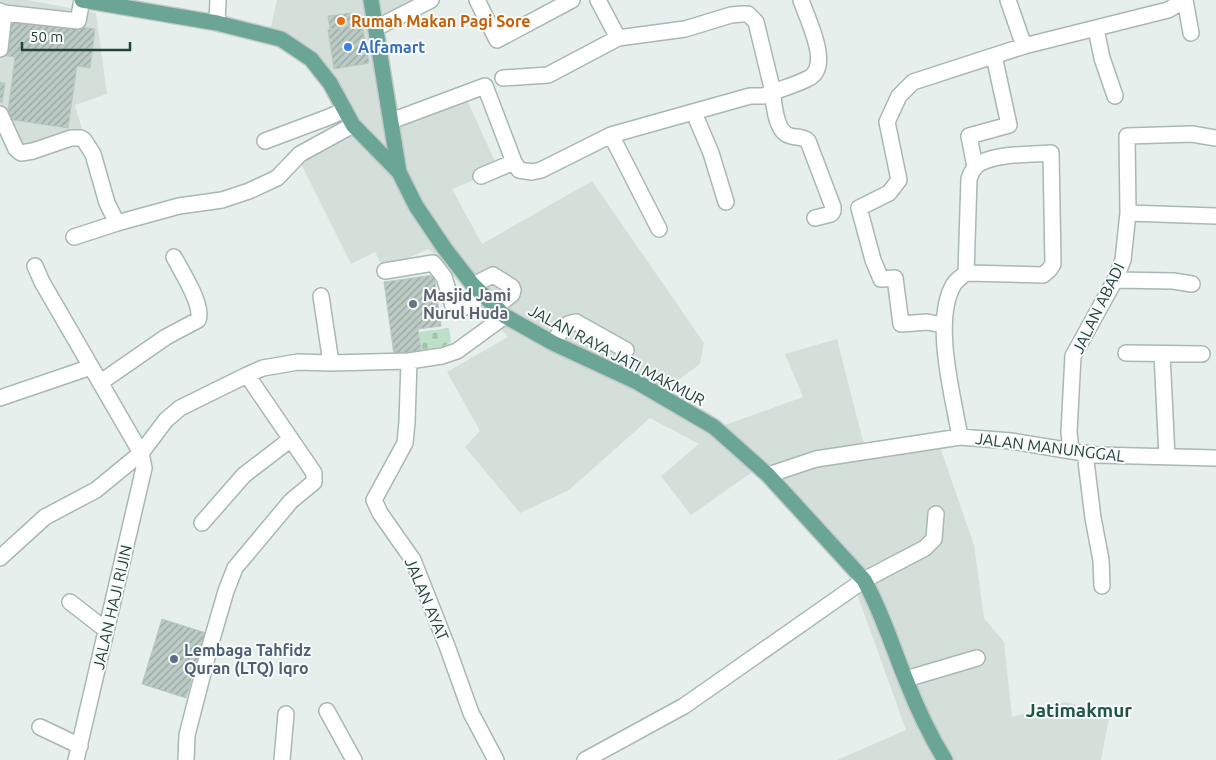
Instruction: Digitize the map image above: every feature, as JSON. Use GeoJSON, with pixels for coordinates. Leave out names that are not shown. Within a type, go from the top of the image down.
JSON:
{"type":"FeatureCollection","features":[{"type":"Feature","properties":{"kind":"main road"},"geometry":{"type":"LineString","coordinates":[[82,0],[217,23],[281,39],[311,60],[330,84],[352,125],[399,172]]}},
{"type":"Feature","properties":{"kind":"main road","name":"JALAN RAYA JATI MAKMUR"},"geometry":{"type":"LineString","coordinates":[[371,0],[399,172],[416,206],[446,249],[478,290],[500,312],[553,343],[637,382],[714,427],[768,475],[864,580],[887,628],[928,733],[945,760]]}},
{"type":"Feature","properties":{"kind":"street"},"geometry":{"type":"LineString","coordinates":[[0,49],[2,12],[78,21],[82,0]]}},
{"type":"Feature","properties":{"kind":"street"},"geometry":{"type":"LineString","coordinates":[[217,23],[218,0]]}},
{"type":"Feature","properties":{"kind":"street"},"geometry":{"type":"LineString","coordinates":[[376,28],[431,0]]}},
{"type":"Feature","properties":{"kind":"street"},"geometry":{"type":"LineString","coordinates":[[477,0],[497,40],[572,0]]}},
{"type":"Feature","properties":{"kind":"street"},"geometry":{"type":"LineString","coordinates":[[598,0],[618,38]]}},
{"type":"Feature","properties":{"kind":"street"},"geometry":{"type":"LineString","coordinates":[[391,122],[484,86],[514,162],[522,172],[541,170],[611,136],[750,96],[763,96],[810,78],[818,70],[820,64],[818,47],[801,0]]}},
{"type":"Feature","properties":{"kind":"street"},"geometry":{"type":"LineString","coordinates":[[1008,0],[1024,46]]}},
{"type":"Feature","properties":{"kind":"street"},"geometry":{"type":"LineString","coordinates":[[943,325],[927,322],[900,324],[895,278],[881,279],[873,260],[859,208],[889,193],[899,180],[886,122],[900,96],[913,82],[1024,46],[1168,10],[1185,0],[1191,33]]}},
{"type":"Feature","properties":{"kind":"street"},"geometry":{"type":"LineString","coordinates":[[503,78],[548,75],[618,38],[686,29],[731,15],[748,14],[756,22],[773,92],[774,104],[782,130],[786,134],[803,136],[808,141],[833,207],[831,214],[815,218]]}},
{"type":"Feature","properties":{"kind":"street"},"geometry":{"type":"LineString","coordinates":[[1096,28],[1102,58],[1116,96]]}},
{"type":"Feature","properties":{"kind":"street"},"geometry":{"type":"LineString","coordinates":[[976,167],[970,136],[1009,125],[994,56]]}},
{"type":"Feature","properties":{"kind":"street"},"geometry":{"type":"LineString","coordinates":[[265,141],[344,110]]}},
{"type":"Feature","properties":{"kind":"street"},"geometry":{"type":"LineString","coordinates":[[694,113],[711,153],[726,202]]}},
{"type":"Feature","properties":{"kind":"street"},"geometry":{"type":"LineString","coordinates":[[0,114],[16,149],[21,153],[33,152],[71,138],[81,138],[84,140],[93,154],[108,202],[117,223]]}},
{"type":"Feature","properties":{"kind":"street"},"geometry":{"type":"LineString","coordinates":[[74,237],[179,206],[222,200],[249,191],[277,178],[300,154],[352,125]]}},
{"type":"Feature","properties":{"kind":"street","name":"JALAN ABADI"},"geometry":{"type":"LineString","coordinates":[[1102,586],[1101,560],[1093,518],[1078,452],[1069,432],[1073,356],[1115,280],[1123,260],[1128,213],[1127,136],[1192,134],[1216,138]]}},
{"type":"Feature","properties":{"kind":"street"},"geometry":{"type":"LineString","coordinates":[[611,136],[659,229]]}},
{"type":"Feature","properties":{"kind":"street"},"geometry":{"type":"LineString","coordinates":[[960,437],[944,341],[943,325],[948,298],[955,282],[966,273],[1043,275],[1049,270],[1053,264],[1051,153],[1005,157],[980,164],[972,170],[969,179],[966,273]]}},
{"type":"Feature","properties":{"kind":"street"},"geometry":{"type":"LineString","coordinates":[[481,176],[514,162]]}},
{"type":"Feature","properties":{"kind":"street"},"geometry":{"type":"LineString","coordinates":[[1128,213],[1216,216]]}},
{"type":"Feature","properties":{"kind":"street"},"geometry":{"type":"LineString","coordinates":[[385,271],[433,263],[446,249]]}},
{"type":"Feature","properties":{"kind":"street"},"geometry":{"type":"LineString","coordinates":[[101,382],[166,337],[198,320],[199,312],[194,296],[174,257]]}},
{"type":"Feature","properties":{"kind":"street"},"geometry":{"type":"LineString","coordinates":[[0,558],[45,517],[96,490],[141,453],[166,420],[180,408],[247,375],[263,368],[298,362],[409,361],[442,356],[457,351],[500,312],[513,290],[512,287],[493,275],[460,310],[453,306],[444,277],[433,263]]}},
{"type":"Feature","properties":{"kind":"street"},"geometry":{"type":"LineString","coordinates":[[35,266],[42,282],[141,453]]}},
{"type":"Feature","properties":{"kind":"street"},"geometry":{"type":"LineString","coordinates":[[1115,280],[1192,284]]}},
{"type":"Feature","properties":{"kind":"street"},"geometry":{"type":"LineString","coordinates":[[321,296],[331,363]]}},
{"type":"Feature","properties":{"kind":"street"},"geometry":{"type":"LineString","coordinates":[[553,343],[564,326],[568,323],[576,322],[626,350]]}},
{"type":"Feature","properties":{"kind":"street"},"geometry":{"type":"LineString","coordinates":[[1126,353],[1202,354]]}},
{"type":"Feature","properties":{"kind":"street"},"geometry":{"type":"LineString","coordinates":[[1162,354],[1167,457]]}},
{"type":"Feature","properties":{"kind":"street","name":"JALAN AYAT"},"geometry":{"type":"LineString","coordinates":[[409,361],[405,443],[374,500],[380,513],[414,560],[471,713],[492,759]]}},
{"type":"Feature","properties":{"kind":"street"},"geometry":{"type":"LineString","coordinates":[[0,398],[91,367]]}},
{"type":"Feature","properties":{"kind":"street"},"geometry":{"type":"LineString","coordinates":[[186,760],[187,735],[210,646],[226,591],[236,568],[291,501],[314,482],[314,473],[247,375]]}},
{"type":"Feature","properties":{"kind":"street","name":"JALAN MANUNGGAL"},"geometry":{"type":"LineString","coordinates":[[768,475],[816,459],[960,437],[1011,441],[1120,457],[1216,458]]}},
{"type":"Feature","properties":{"kind":"street"},"geometry":{"type":"LineString","coordinates":[[202,523],[244,475],[291,439]]}},
{"type":"Feature","properties":{"kind":"street","name":"JALAN HAJI RIJIN"},"geometry":{"type":"LineString","coordinates":[[78,753],[144,468],[141,453]]}},
{"type":"Feature","properties":{"kind":"street"},"geometry":{"type":"LineString","coordinates":[[585,760],[684,706],[864,580],[925,548],[934,539],[936,514]]}},
{"type":"Feature","properties":{"kind":"street"},"geometry":{"type":"LineString","coordinates":[[70,602],[106,630]]}},
{"type":"Feature","properties":{"kind":"street"},"geometry":{"type":"LineString","coordinates":[[906,680],[977,658]]}},
{"type":"Feature","properties":{"kind":"street"},"geometry":{"type":"LineString","coordinates":[[327,711],[354,760]]}},
{"type":"Feature","properties":{"kind":"street"},"geometry":{"type":"LineString","coordinates":[[282,760],[286,714]]}},
{"type":"Feature","properties":{"kind":"street"},"geometry":{"type":"LineString","coordinates":[[40,728],[78,753]]}},
{"type":"Feature","properties":{"kind":"shaded area"},"geometry":{"type":"Polygon","coordinates":[[[0,0],[28,0],[96,13],[107,94],[75,105],[82,129],[22,146],[0,110],[0,0]]]}},
{"type":"Feature","properties":{"kind":"shaded area"},"geometry":{"type":"Polygon","coordinates":[[[277,0],[432,0],[375,29],[391,128],[466,98],[499,170],[452,189],[482,244],[592,181],[704,343],[700,364],[666,389],[709,413],[725,425],[803,397],[785,354],[837,339],[866,453],[939,444],[974,545],[984,618],[1004,642],[1012,717],[1065,702],[1110,713],[1101,760],[837,760],[906,730],[852,580],[758,468],[691,515],[661,476],[699,444],[650,418],[569,490],[520,513],[465,447],[480,431],[447,372],[508,337],[429,249],[383,268],[375,252],[351,264],[299,160],[355,128],[311,53],[270,31],[277,0]]]}},
{"type":"Feature","properties":{"kind":"green space"},"geometry":{"type":"Polygon","coordinates":[[[449,328],[451,342],[444,346],[421,351],[419,332],[449,328]]]}},
{"type":"Feature","properties":{"kind":"building","name":"Rumah Makan Pagi Sore"},"geometry":{"type":"Polygon","coordinates":[[[352,13],[354,25],[330,29],[328,16],[352,13]]]}},
{"type":"Feature","properties":{"kind":"building"},"geometry":{"type":"Polygon","coordinates":[[[7,15],[95,29],[90,68],[77,66],[68,128],[7,119],[15,57],[1,55],[7,15]]]}},
{"type":"Feature","properties":{"kind":"building","name":"Alfamart"},"geometry":{"type":"Polygon","coordinates":[[[362,24],[369,63],[334,69],[328,30],[362,24]]]}},
{"type":"Feature","properties":{"kind":"building"},"geometry":{"type":"Polygon","coordinates":[[[0,82],[5,83],[2,103],[0,102],[0,82]]]}},
{"type":"Feature","properties":{"kind":"building","name":"Masjid Jami Nurul Huda"},"geometry":{"type":"Polygon","coordinates":[[[434,275],[441,326],[418,329],[421,351],[394,355],[384,282],[434,275]]]}},
{"type":"Feature","properties":{"kind":"building","name":"Lembaga Tahfidz Quran (LTQ) Iqro"},"geometry":{"type":"Polygon","coordinates":[[[162,619],[206,633],[186,698],[142,684],[162,619]]]}},
{"type":"Feature","properties":{"kind":"place","name":"Rumah Makan Pagi Sore"},"geometry":{"type":"Point","coordinates":[341,21]}},
{"type":"Feature","properties":{"kind":"place","name":"Alfamart"},"geometry":{"type":"Point","coordinates":[348,47]}},
{"type":"Feature","properties":{"kind":"place","name":"Masjid Jami Nurul Huda"},"geometry":{"type":"Point","coordinates":[413,304]}},
{"type":"Feature","properties":{"kind":"place","name":"Lembaga Tahfidz Quran (LTQ) Iqro"},"geometry":{"type":"Point","coordinates":[174,659]}},
{"type":"Feature","properties":{"kind":"district","name":"Jatimakmur"},"geometry":{"type":"Point","coordinates":[1079,710]}}]}
